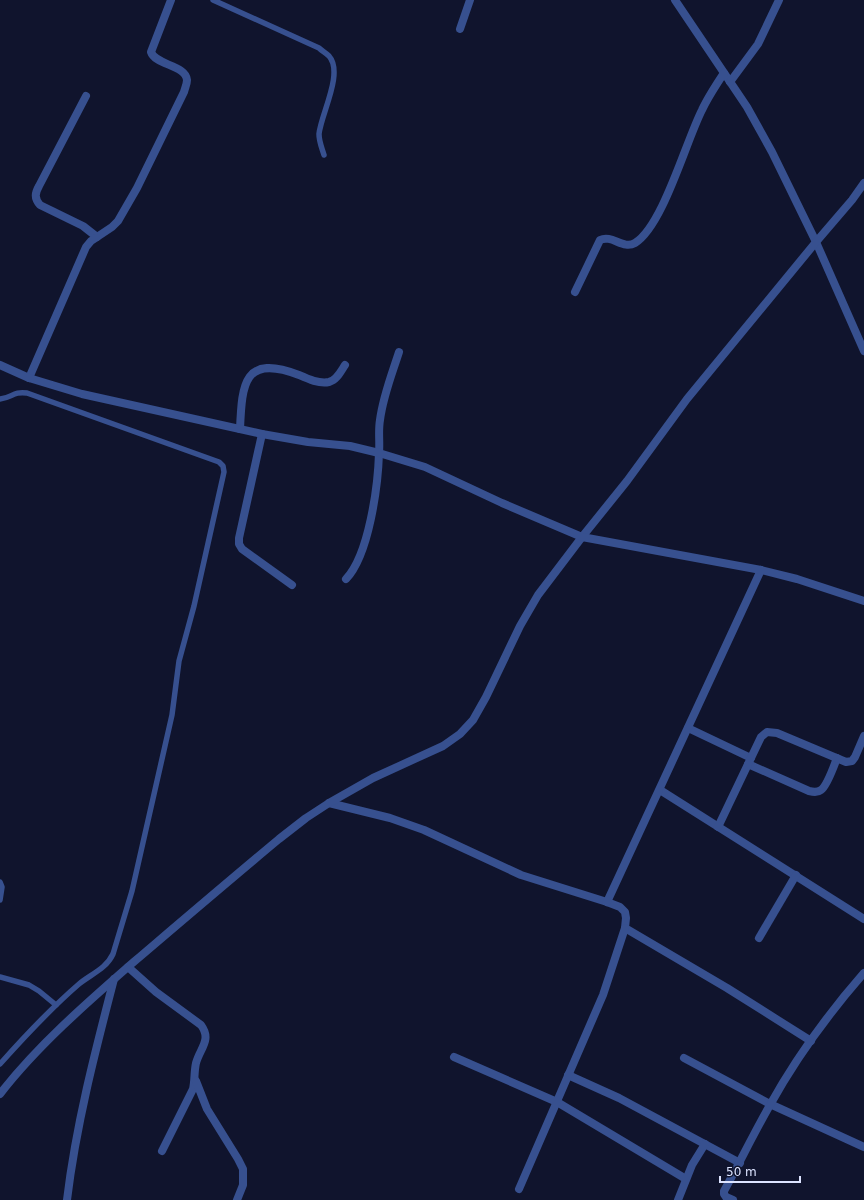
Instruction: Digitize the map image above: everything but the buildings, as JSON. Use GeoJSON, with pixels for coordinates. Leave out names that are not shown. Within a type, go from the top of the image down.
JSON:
{"type":"FeatureCollection","features":[{"type":"Feature","properties":{"kind":"street"},"geometry":{"type":"LineString","coordinates":[[29,378],[86,247],[91,241],[108,231],[118,221],[137,188],[186,86],[186,75],[182,71],[153,57],[151,52],[171,0]]}},
{"type":"Feature","properties":{"kind":"street"},"geometry":{"type":"LineString","coordinates":[[460,28],[470,0]]}},
{"type":"Feature","properties":{"kind":"street"},"geometry":{"type":"LineString","coordinates":[[675,0],[747,108],[772,152],[861,336],[864,351]]}},
{"type":"Feature","properties":{"kind":"street"},"geometry":{"type":"LineString","coordinates":[[730,82],[758,44],[779,0]]}},
{"type":"Feature","properties":{"kind":"street"},"geometry":{"type":"LineString","coordinates":[[575,292],[600,240],[603,238],[625,245],[630,245],[635,243],[647,233],[663,204],[702,110],[724,73]]}},
{"type":"Feature","properties":{"kind":"street"},"geometry":{"type":"LineString","coordinates":[[86,96],[35,196],[36,201],[40,205],[83,226],[97,237]]}},
{"type":"Feature","properties":{"kind":"street"},"geometry":{"type":"LineString","coordinates":[[0,1094],[38,1051],[72,1017],[115,978],[279,839],[306,818],[329,803],[373,778],[443,746],[460,734],[473,720],[486,697],[520,626],[538,595],[627,481],[688,399],[852,200],[864,183]]}},
{"type":"Feature","properties":{"kind":"street"},"geometry":{"type":"LineString","coordinates":[[346,579],[352,573],[364,545],[376,484],[381,410],[399,352]]}},
{"type":"Feature","properties":{"kind":"street"},"geometry":{"type":"LineString","coordinates":[[0,365],[29,378],[82,394],[262,434],[308,442],[350,446],[379,453],[425,467],[502,503],[582,537],[761,570],[797,579],[864,601]]}},
{"type":"Feature","properties":{"kind":"street"},"geometry":{"type":"LineString","coordinates":[[240,429],[242,394],[247,382],[252,375],[259,370],[270,367],[283,369],[320,382],[330,382],[337,378],[345,365]]}},
{"type":"Feature","properties":{"kind":"street"},"geometry":{"type":"LineString","coordinates":[[262,434],[239,538],[239,544],[242,549],[292,585]]}},
{"type":"Feature","properties":{"kind":"street"},"geometry":{"type":"LineString","coordinates":[[607,902],[761,570]]}},
{"type":"Feature","properties":{"kind":"street"},"geometry":{"type":"LineString","coordinates":[[688,728],[809,791],[816,792],[825,786],[837,758]]}},
{"type":"Feature","properties":{"kind":"street"},"geometry":{"type":"LineString","coordinates":[[718,827],[761,736],[767,732],[777,733],[846,762],[852,762],[864,736]]}},
{"type":"Feature","properties":{"kind":"street"},"geometry":{"type":"LineString","coordinates":[[660,790],[864,919]]}},
{"type":"Feature","properties":{"kind":"street"},"geometry":{"type":"LineString","coordinates":[[329,803],[390,818],[424,830],[521,875],[607,902],[625,912],[625,928],[603,995],[519,1189]]}},
{"type":"Feature","properties":{"kind":"street"},"geometry":{"type":"LineString","coordinates":[[759,938],[796,875]]}},
{"type":"Feature","properties":{"kind":"street"},"geometry":{"type":"LineString","coordinates":[[625,928],[727,988],[811,1041]]}},
{"type":"Feature","properties":{"kind":"street"},"geometry":{"type":"LineString","coordinates":[[128,967],[156,992],[200,1025],[205,1031],[206,1038],[196,1064],[196,1080],[189,1099],[162,1151]]}},
{"type":"Feature","properties":{"kind":"street"},"geometry":{"type":"LineString","coordinates":[[733,1200],[726,1197],[724,1191],[770,1104],[811,1041],[838,1004],[864,973]]}},
{"type":"Feature","properties":{"kind":"street"},"geometry":{"type":"LineString","coordinates":[[67,1200],[76,1139],[85,1097],[115,978]]}},
{"type":"Feature","properties":{"kind":"street"},"geometry":{"type":"LineString","coordinates":[[454,1057],[557,1102],[686,1179]]}},
{"type":"Feature","properties":{"kind":"street"},"geometry":{"type":"LineString","coordinates":[[684,1058],[770,1104],[864,1147]]}},
{"type":"Feature","properties":{"kind":"street"},"geometry":{"type":"LineString","coordinates":[[568,1075],[619,1098],[740,1163]]}},
{"type":"Feature","properties":{"kind":"street"},"geometry":{"type":"LineString","coordinates":[[196,1080],[207,1108],[243,1169],[243,1185],[237,1200]]}},
{"type":"Feature","properties":{"kind":"street"},"geometry":{"type":"LineString","coordinates":[[678,1200],[692,1165],[705,1144]]}},
{"type":"Feature","properties":{"kind":"lane"},"geometry":{"type":"LineString","coordinates":[[213,0],[319,48],[329,56],[334,66],[334,81],[320,125],[320,144],[324,155]]}},
{"type":"Feature","properties":{"kind":"lane"},"geometry":{"type":"LineString","coordinates":[[0,399],[14,393],[27,393],[219,462],[223,466],[224,472],[194,606],[179,661],[176,680],[176,697],[132,891],[113,954],[110,961],[104,967],[80,983],[56,1005],[0,1064]]}},
{"type":"Feature","properties":{"kind":"lane"},"geometry":{"type":"LineString","coordinates":[[0,882],[2,887],[0,900]]}},
{"type":"Feature","properties":{"kind":"lane"},"geometry":{"type":"LineString","coordinates":[[0,977],[29,985],[56,1005]]}}]}
